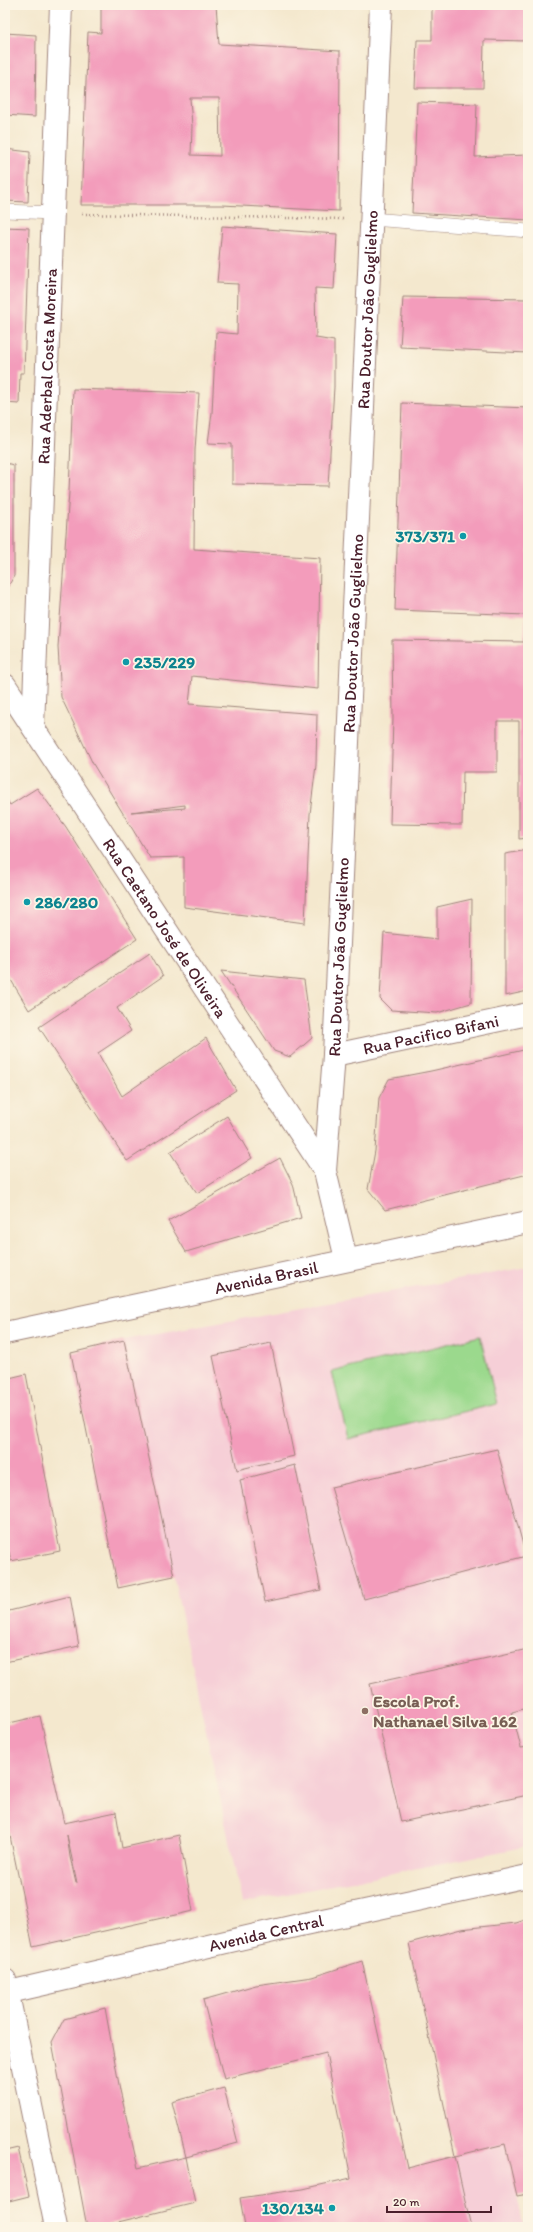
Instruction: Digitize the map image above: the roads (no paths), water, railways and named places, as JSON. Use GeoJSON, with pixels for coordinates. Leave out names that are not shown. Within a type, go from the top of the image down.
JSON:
{"type":"FeatureCollection","features":[{"type":"Feature","properties":{"kind":"street","name":"Rua Aderbal Costa Moreira"},"geometry":{"type":"LineString","coordinates":[[33,728],[62,5]]}},
{"type":"Feature","properties":{"kind":"street","name":"Rua Doutor João Guglielmo"},"geometry":{"type":"LineString","coordinates":[[346,1259],[325,1171],[334,1055],[381,5]]}},
{"type":"Feature","properties":{"kind":"street","name":"Rua Caetano José de Oliveira"},"geometry":{"type":"LineString","coordinates":[[5,685],[325,1171]]}},
{"type":"Feature","properties":{"kind":"street","name":"Rua Pacifico Bifani"},"geometry":{"type":"LineString","coordinates":[[334,1055],[528,1014]]}},
{"type":"Feature","properties":{"kind":"street","name":"Avenida Brasil"},"geometry":{"type":"LineString","coordinates":[[5,1333],[346,1259],[528,1222]]}},
{"type":"Feature","properties":{"kind":"street","name":"Avenida Central"},"geometry":{"type":"LineString","coordinates":[[6,1989],[528,1876]]}},
{"type":"Feature","properties":{"kind":"street"},"geometry":{"type":"LineString","coordinates":[[6,1989],[56,2227]]}},
{"type":"Feature","properties":{"kind":"lane"},"geometry":{"type":"LineString","coordinates":[[5,211],[53,213]]}},
{"type":"Feature","properties":{"kind":"lane"},"geometry":{"type":"LineString","coordinates":[[371,219],[528,231]]}},
{"type":"Feature","properties":{"kind":"place","name":"373/371"},"geometry":{"type":"Point","coordinates":[463,536]}},
{"type":"Feature","properties":{"kind":"place","name":"235/229"},"geometry":{"type":"Point","coordinates":[126,662]}},
{"type":"Feature","properties":{"kind":"place","name":"286/280"},"geometry":{"type":"Point","coordinates":[27,902]}},
{"type":"Feature","properties":{"kind":"place","name":"Escola Prof. Nathanael Silva 162"},"geometry":{"type":"Point","coordinates":[365,1711]}},
{"type":"Feature","properties":{"kind":"place","name":"130/134"},"geometry":{"type":"Point","coordinates":[332,2208]}}]}
